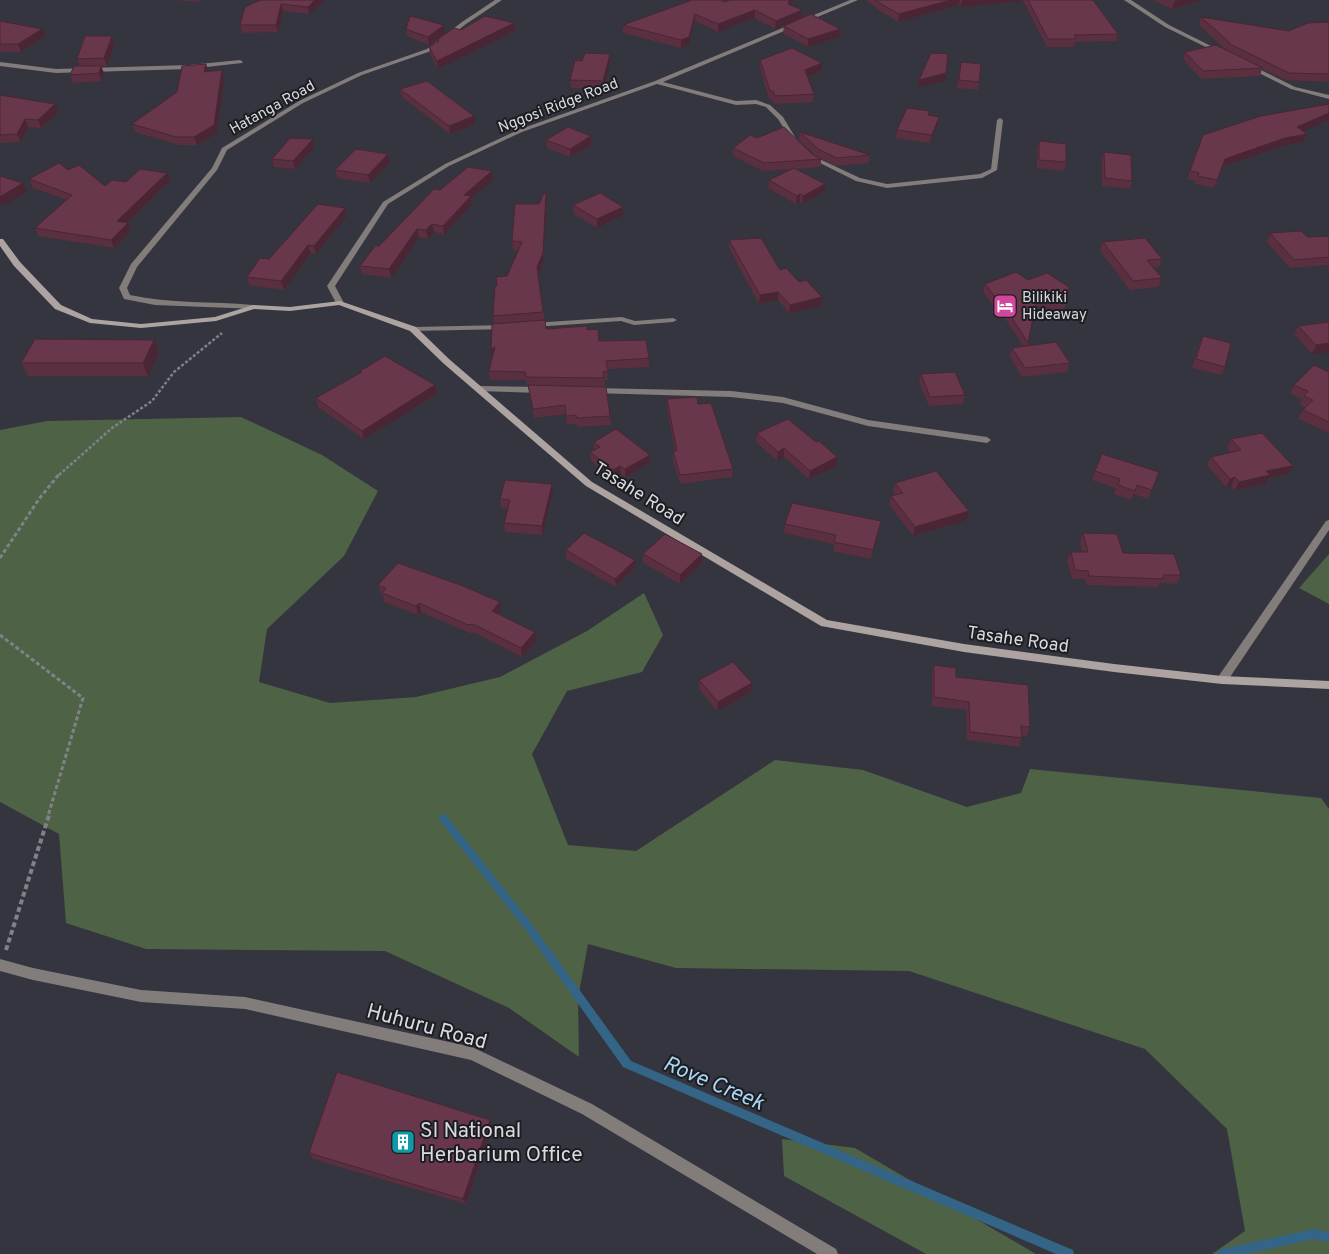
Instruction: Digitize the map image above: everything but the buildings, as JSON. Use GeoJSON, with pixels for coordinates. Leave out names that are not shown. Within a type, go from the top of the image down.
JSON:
{"type":"FeatureCollection","features":[{"type":"Feature","properties":{"kind":"street","name":"Hatanga Road"},"geometry":{"type":"LineString","coordinates":[[253,307],[155,303],[127,297],[123,288],[134,266],[215,169],[224,149],[301,102],[360,74],[429,50],[464,23],[500,0]]}},
{"type":"Feature","properties":{"kind":"street","name":"Nggosi Ridge Road"},"geometry":{"type":"LineString","coordinates":[[340,303],[331,286],[385,203],[447,165],[520,131],[657,82],[855,0]]}},
{"type":"Feature","properties":{"kind":"street"},"geometry":{"type":"LineString","coordinates":[[1127,0],[1167,26],[1226,54]]}},
{"type":"Feature","properties":{"kind":"street"},"geometry":{"type":"LineString","coordinates":[[0,64],[56,72],[119,68],[189,67],[240,62]]}},
{"type":"Feature","properties":{"kind":"street"},"geometry":{"type":"LineString","coordinates":[[1243,63],[1293,88],[1329,96]]}},
{"type":"Feature","properties":{"kind":"street"},"geometry":{"type":"LineString","coordinates":[[657,82],[736,103],[756,102],[768,106],[782,118],[792,140],[814,160],[858,180],[887,186],[982,176],[994,170],[1000,120]]}},
{"type":"Feature","properties":{"kind":"street","name":"Tasahe Road"},"geometry":{"type":"LineString","coordinates":[[0,241],[17,264],[58,307],[90,321],[141,326],[216,319],[253,307],[290,309],[340,303],[413,330],[446,361],[589,484],[825,623],[964,648],[1114,668],[1222,680],[1329,685]]}},
{"type":"Feature","properties":{"kind":"street"},"geometry":{"type":"LineString","coordinates":[[527,326],[622,319],[634,323],[673,320]]}},
{"type":"Feature","properties":{"kind":"street"},"geometry":{"type":"LineString","coordinates":[[413,330],[518,326]]}},
{"type":"Feature","properties":{"kind":"street"},"geometry":{"type":"LineString","coordinates":[[479,389],[550,390]]}},
{"type":"Feature","properties":{"kind":"street"},"geometry":{"type":"LineString","coordinates":[[589,391],[731,394],[783,400],[868,423],[987,440]]}},
{"type":"Feature","properties":{"kind":"street"},"geometry":{"type":"LineString","coordinates":[[1222,680],[1329,523]]}},
{"type":"Feature","properties":{"kind":"street","name":"Huhuru Road"},"geometry":{"type":"LineString","coordinates":[[0,965],[33,974],[141,996],[245,1003],[472,1054],[587,1109],[830,1254]]}},
{"type":"Feature","properties":{"kind":"path"},"geometry":{"type":"LineString","coordinates":[[0,558],[39,499],[64,469],[112,428],[152,400],[174,372],[223,332]]}},
{"type":"Feature","properties":{"kind":"path"},"geometry":{"type":"LineString","coordinates":[[0,635],[83,698],[31,876],[0,965]]}},
{"type":"Feature","properties":{"kind":"green space"},"geometry":{"type":"Polygon","coordinates":[[[241,417],[322,455],[378,491],[344,556],[267,629],[259,682],[330,703],[416,697],[500,677],[587,631],[644,593],[663,635],[642,672],[567,691],[532,754],[568,845],[636,851],[775,760],[863,770],[967,807],[1021,793],[1030,769],[1321,798],[1329,809],[1329,1254],[1212,1254],[1245,1231],[1227,1129],[1145,1049],[909,971],[676,968],[588,944],[578,998],[579,1057],[509,1008],[385,951],[146,949],[66,923],[59,834],[0,802],[0,430],[47,421],[241,417]]]}},
{"type":"Feature","properties":{"kind":"green space"},"geometry":{"type":"Polygon","coordinates":[[[1329,554],[1329,604],[1299,588],[1329,554]]]}},
{"type":"Feature","properties":{"kind":"green space"},"geometry":{"type":"Polygon","coordinates":[[[782,1139],[855,1148],[1036,1254],[926,1254],[784,1176],[782,1139]]]}},
{"type":"Feature","properties":{"kind":"waterway","name":"Rove Creek"},"geometry":{"type":"LineString","coordinates":[[443,818],[528,926],[627,1064],[1069,1254]]}},
{"type":"Feature","properties":{"kind":"waterway","name":"Rove Creek"},"geometry":{"type":"LineString","coordinates":[[1222,1254],[1313,1234],[1329,1237]]}},
{"type":"Feature","properties":{"kind":"place","name":"Bilikiki Hideaway"},"geometry":{"type":"Point","coordinates":[1005,306]}},
{"type":"Feature","properties":{"kind":"place","name":"SI National Herbarium Office"},"geometry":{"type":"Point","coordinates":[403,1142]}}]}
